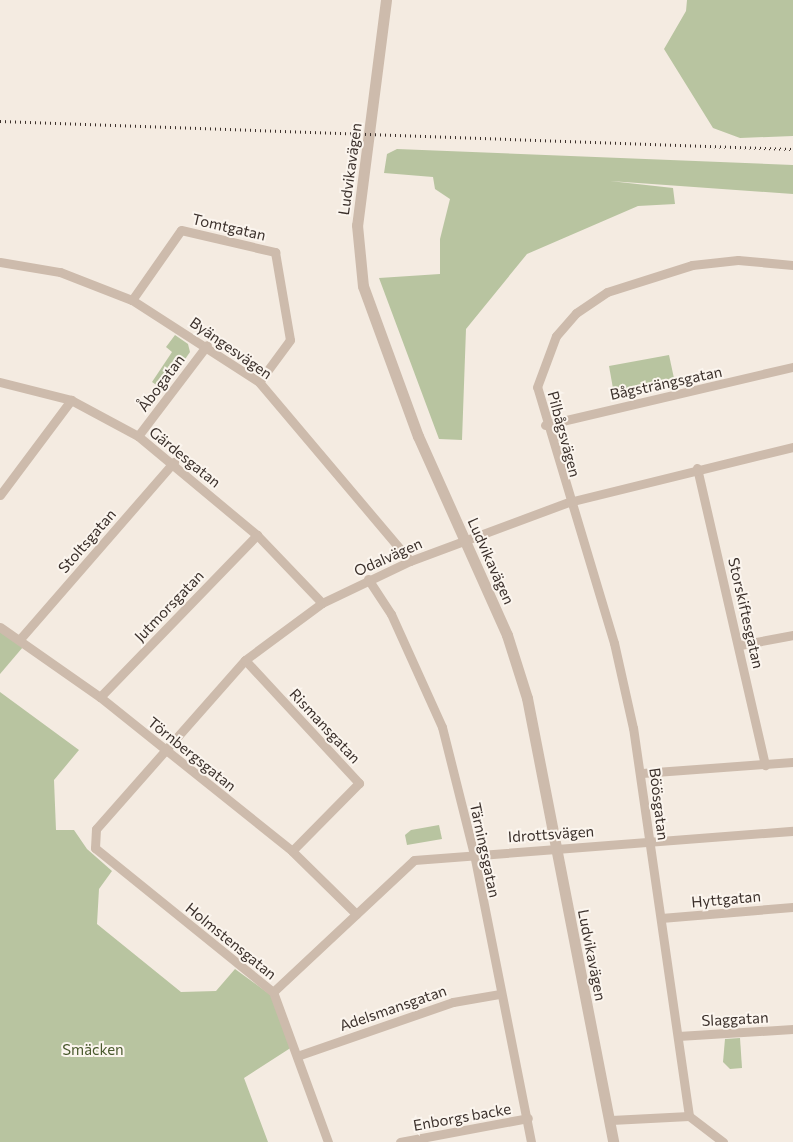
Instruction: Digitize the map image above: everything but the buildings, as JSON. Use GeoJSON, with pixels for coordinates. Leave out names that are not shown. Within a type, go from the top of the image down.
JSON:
{"type":"FeatureCollection","features":[{"type":"Feature","properties":{"kind":"street","name":"Ludvikavägen"},"geometry":{"type":"LineString","coordinates":[[386,0],[358,225],[363,286],[418,436],[507,634],[527,698],[611,1120],[613,1142]]}},
{"type":"Feature","properties":{"kind":"street","name":"Tomtgatan"},"geometry":{"type":"LineString","coordinates":[[132,300],[180,230],[275,252],[290,340],[260,382]]}},
{"type":"Feature","properties":{"kind":"street","name":"Pilbågsvägen"},"geometry":{"type":"LineString","coordinates":[[569,502],[545,425],[537,387],[542,364],[556,336],[576,313],[607,292],[692,265],[738,260],[793,265]]}},
{"type":"Feature","properties":{"kind":"street","name":"Byängesvägen"},"geometry":{"type":"LineString","coordinates":[[0,262],[60,272],[132,300],[207,345],[260,382],[410,561]]}},
{"type":"Feature","properties":{"kind":"street","name":"Åbogatan"},"geometry":{"type":"LineString","coordinates":[[138,436],[207,345]]}},
{"type":"Feature","properties":{"kind":"street","name":"Bågsträngsgatan"},"geometry":{"type":"LineString","coordinates":[[545,425],[793,367]]}},
{"type":"Feature","properties":{"kind":"street","name":"Gärdesgatan"},"geometry":{"type":"LineString","coordinates":[[0,382],[71,400],[138,436],[174,462],[257,535],[322,603]]}},
{"type":"Feature","properties":{"kind":"street"},"geometry":{"type":"LineString","coordinates":[[0,495],[71,400]]}},
{"type":"Feature","properties":{"kind":"street","name":"Odalvägen"},"geometry":{"type":"LineString","coordinates":[[95,848],[96,829],[164,750],[246,660],[322,603],[368,579],[410,561],[569,502],[697,468],[793,447]]}},
{"type":"Feature","properties":{"kind":"street","name":"Stoltsgatan"},"geometry":{"type":"LineString","coordinates":[[20,639],[174,462]]}},
{"type":"Feature","properties":{"kind":"street","name":"Storskiftesgatan"},"geometry":{"type":"LineString","coordinates":[[697,468],[740,646],[765,765]]}},
{"type":"Feature","properties":{"kind":"street","name":"Böösgatan"},"geometry":{"type":"LineString","coordinates":[[569,502],[614,643],[642,773],[689,1116]]}},
{"type":"Feature","properties":{"kind":"street","name":"Jutmorsgatan"},"geometry":{"type":"LineString","coordinates":[[100,697],[257,535]]}},
{"type":"Feature","properties":{"kind":"street","name":"Tärningsgatan"},"geometry":{"type":"LineString","coordinates":[[368,579],[395,622],[442,727],[474,854],[500,994],[528,1118],[531,1142]]}},
{"type":"Feature","properties":{"kind":"street","name":"Törnbergsgatan"},"geometry":{"type":"LineString","coordinates":[[0,627],[20,639],[100,697],[292,851],[356,914]]}},
{"type":"Feature","properties":{"kind":"street"},"geometry":{"type":"LineString","coordinates":[[740,646],[793,635]]}},
{"type":"Feature","properties":{"kind":"street","name":"Rismansgatan"},"geometry":{"type":"LineString","coordinates":[[246,660],[359,783],[292,851]]}},
{"type":"Feature","properties":{"kind":"street"},"geometry":{"type":"LineString","coordinates":[[642,773],[793,762]]}},
{"type":"Feature","properties":{"kind":"street","name":"Idrottsvägen"},"geometry":{"type":"LineString","coordinates":[[273,992],[414,860],[555,846],[650,842],[793,831]]}},
{"type":"Feature","properties":{"kind":"street","name":"Holmstensgatan"},"geometry":{"type":"LineString","coordinates":[[95,848],[273,992],[328,1142]]}},
{"type":"Feature","properties":{"kind":"street","name":"Hyttgatan"},"geometry":{"type":"LineString","coordinates":[[661,918],[793,907]]}},
{"type":"Feature","properties":{"kind":"street","name":"Adelsmansgatan"},"geometry":{"type":"LineString","coordinates":[[297,1056],[453,1002],[500,994]]}},
{"type":"Feature","properties":{"kind":"street","name":"Slaggatan"},"geometry":{"type":"LineString","coordinates":[[678,1036],[793,1029]]}},
{"type":"Feature","properties":{"kind":"street"},"geometry":{"type":"LineString","coordinates":[[611,1120],[689,1116],[723,1142]]}},
{"type":"Feature","properties":{"kind":"street","name":"Enborgs backe"},"geometry":{"type":"LineString","coordinates":[[400,1142],[528,1118]]}},
{"type":"Feature","properties":{"kind":"green space"},"geometry":{"type":"Polygon","coordinates":[[[687,0],[793,0],[793,136],[740,138],[713,128],[664,49],[686,11],[687,0]]]}},
{"type":"Feature","properties":{"kind":"green space"},"geometry":{"type":"Polygon","coordinates":[[[397,149],[793,165],[793,194],[610,181],[673,188],[675,204],[638,206],[527,254],[466,329],[462,440],[439,439],[379,278],[440,274],[440,239],[450,199],[435,189],[433,177],[384,173],[387,154],[397,149]]]}},
{"type":"Feature","properties":{"kind":"green space"},"geometry":{"type":"Polygon","coordinates":[[[175,335],[188,344],[190,352],[164,390],[152,382],[172,352],[166,347],[175,335]]]}},
{"type":"Feature","properties":{"kind":"green space"},"geometry":{"type":"Polygon","coordinates":[[[669,355],[675,383],[614,394],[609,366],[669,355]]]}},
{"type":"Feature","properties":{"kind":"green space"},"geometry":{"type":"Polygon","coordinates":[[[0,631],[23,647],[0,674],[0,631]]]}},
{"type":"Feature","properties":{"kind":"green space","name":"Smäcken"},"geometry":{"type":"Polygon","coordinates":[[[0,692],[79,750],[54,780],[56,830],[74,830],[87,849],[112,871],[99,889],[97,924],[181,992],[216,991],[235,969],[272,996],[292,1047],[244,1078],[268,1142],[0,1142],[0,692]]]}},
{"type":"Feature","properties":{"kind":"green space"},"geometry":{"type":"Polygon","coordinates":[[[439,825],[442,839],[407,845],[405,835],[411,830],[439,825]]]}},
{"type":"Feature","properties":{"kind":"green space"},"geometry":{"type":"Polygon","coordinates":[[[740,1038],[742,1068],[730,1069],[723,1062],[725,1039],[740,1038]]]}},
{"type":"Feature","properties":{"kind":"railway"},"geometry":{"type":"LineString","coordinates":[[0,121],[793,149]]}}]}
